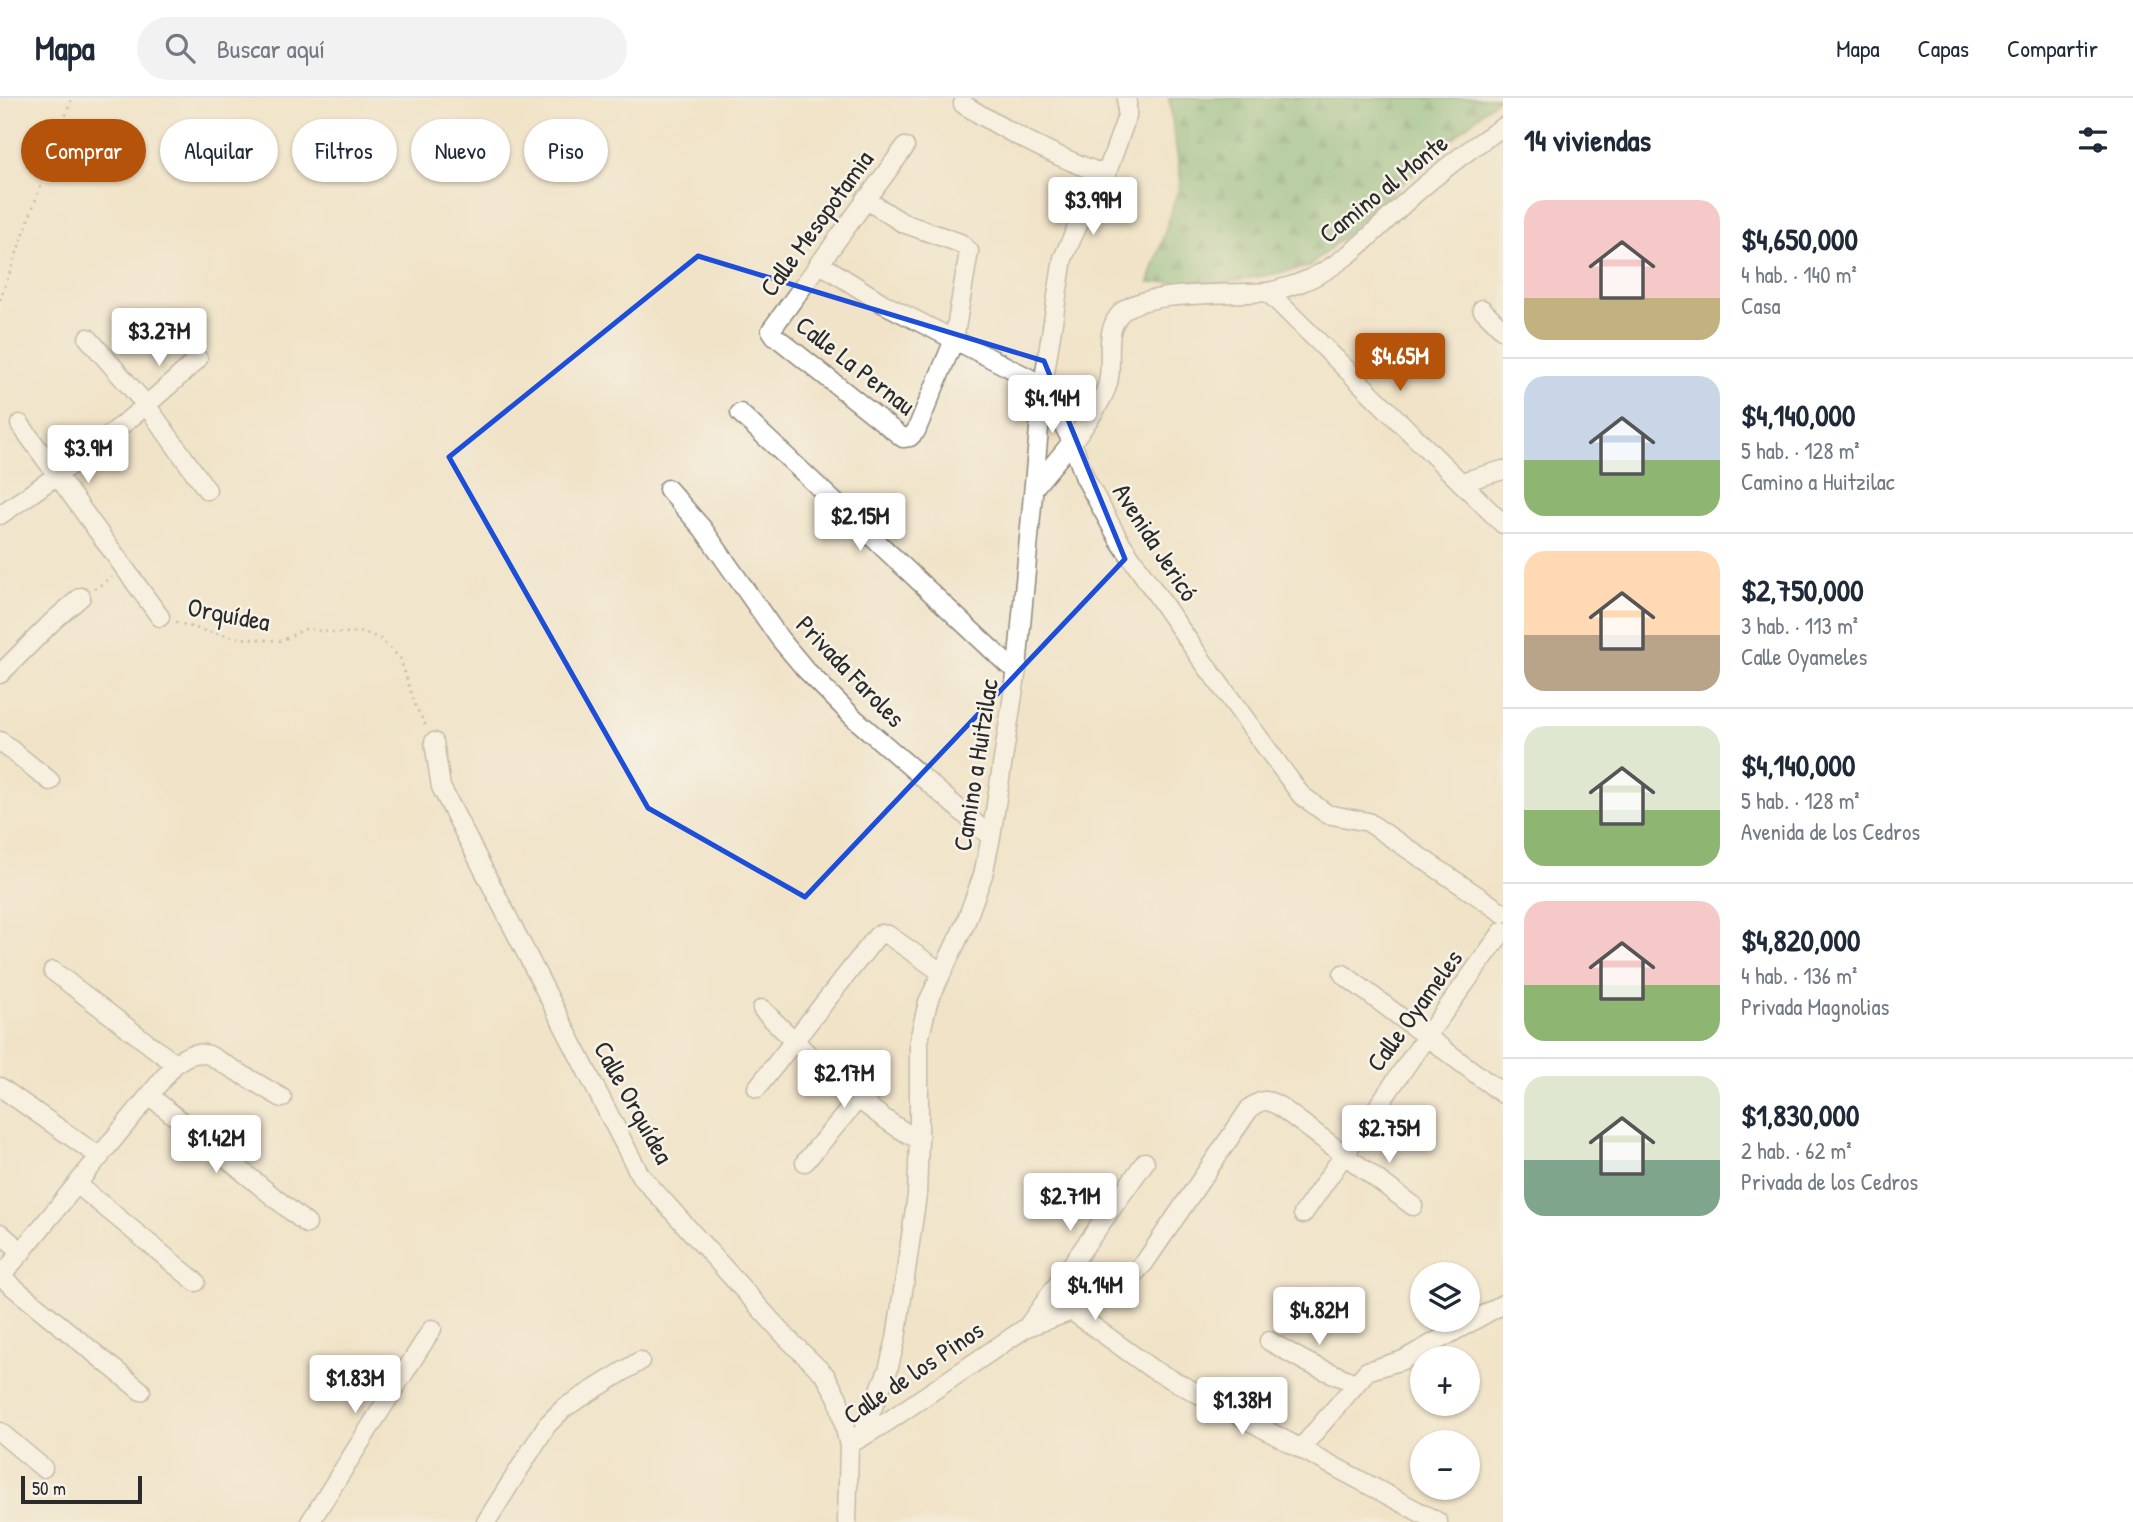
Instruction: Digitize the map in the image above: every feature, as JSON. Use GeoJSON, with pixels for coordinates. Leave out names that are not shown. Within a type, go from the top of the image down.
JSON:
{"type":"FeatureCollection","features":[{"type":"Feature","properties":{"kind":"street","name":"Camino a Huitzilac"},"geometry":{"type":"LineString","coordinates":[[855,1441],[888,1370],[896,1339],[917,1195],[919,1040],[928,1002],[979,888],[991,837],[1017,670],[1043,385],[1062,258],[1106,175],[1127,116],[1127,98]]}},
{"type":"Feature","properties":{"kind":"street"},"geometry":{"type":"LineString","coordinates":[[964,104],[1004,130],[1064,160],[1106,175]]}},
{"type":"Feature","properties":{"kind":"street","name":"Camino al Monte"},"geometry":{"type":"LineString","coordinates":[[1034,488],[1072,442],[1103,396],[1110,370],[1110,342],[1115,321],[1122,311],[1129,306],[1197,293],[1268,292],[1299,283],[1354,250],[1418,191],[1503,127]]}},
{"type":"Feature","properties":{"kind":"street","name":"Calle Mesopotamia"},"geometry":{"type":"LineString","coordinates":[[771,330],[905,147]]}},
{"type":"Feature","properties":{"kind":"street"},"geometry":{"type":"LineString","coordinates":[[865,199],[903,223],[966,247],[969,257],[954,340]]}},
{"type":"Feature","properties":{"kind":"street"},"geometry":{"type":"LineString","coordinates":[[819,263],[884,304],[1043,385]]}},
{"type":"Feature","properties":{"kind":"street"},"geometry":{"type":"LineString","coordinates":[[1268,292],[1503,524]]}},
{"type":"Feature","properties":{"kind":"street"},"geometry":{"type":"LineString","coordinates":[[1482,309],[1503,330]]}},
{"type":"Feature","properties":{"kind":"street","name":"Calle La Pernau"},"geometry":{"type":"LineString","coordinates":[[771,330],[775,336],[903,438],[910,437],[916,431],[954,340]]}},
{"type":"Feature","properties":{"kind":"street"},"geometry":{"type":"LineString","coordinates":[[88,338],[147,406],[207,490]]}},
{"type":"Feature","properties":{"kind":"street"},"geometry":{"type":"LineString","coordinates":[[0,516],[57,476],[147,406],[198,359]]}},
{"type":"Feature","properties":{"kind":"street","name":"Avenida Jericó"},"geometry":{"type":"LineString","coordinates":[[1043,385],[1072,442],[1085,478],[1126,551],[1301,795],[1328,814],[1368,822],[1503,913]]}},
{"type":"Feature","properties":{"kind":"street"},"geometry":{"type":"LineString","coordinates":[[740,413],[1007,664],[1017,670]]}},
{"type":"Feature","properties":{"kind":"street"},"geometry":{"type":"LineString","coordinates":[[20,424],[160,617]]}},
{"type":"Feature","properties":{"kind":"street"},"geometry":{"type":"LineString","coordinates":[[1462,482],[1503,470]]}},
{"type":"Feature","properties":{"kind":"street","name":"Privada Faroles"},"geometry":{"type":"LineString","coordinates":[[668,489],[703,529],[780,639],[805,669],[854,718],[991,837]]}},
{"type":"Feature","properties":{"kind":"street"},"geometry":{"type":"LineString","coordinates":[[0,674],[81,597]]}},
{"type":"Feature","properties":{"kind":"street"},"geometry":{"type":"LineString","coordinates":[[0,741],[50,781]]}},
{"type":"Feature","properties":{"kind":"street","name":"Calle Orquídea"},"geometry":{"type":"LineString","coordinates":[[434,742],[441,788],[640,1175],[777,1327],[825,1375],[838,1398],[855,1441]]}},
{"type":"Feature","properties":{"kind":"street","name":"Calle Oyameles"},"geometry":{"type":"LineString","coordinates":[[1303,1214],[1503,931]]}},
{"type":"Feature","properties":{"kind":"street"},"geometry":{"type":"LineString","coordinates":[[757,1088],[877,936],[888,935],[941,972]]}},
{"type":"Feature","properties":{"kind":"street"},"geometry":{"type":"LineString","coordinates":[[53,971],[182,1059]]}},
{"type":"Feature","properties":{"kind":"street"},"geometry":{"type":"LineString","coordinates":[[1343,974],[1503,1094]]}},
{"type":"Feature","properties":{"kind":"street"},"geometry":{"type":"LineString","coordinates":[[762,1009],[794,1042],[859,1098],[897,1129],[919,1140]]}},
{"type":"Feature","properties":{"kind":"street"},"geometry":{"type":"LineString","coordinates":[[141,1391],[0,1278],[182,1059],[201,1052],[209,1055],[282,1098]]}},
{"type":"Feature","properties":{"kind":"street"},"geometry":{"type":"LineString","coordinates":[[0,1087],[100,1157]]}},
{"type":"Feature","properties":{"kind":"street"},"geometry":{"type":"LineString","coordinates":[[150,1096],[307,1224]]}},
{"type":"Feature","properties":{"kind":"street"},"geometry":{"type":"LineString","coordinates":[[805,1162],[859,1098]]}},
{"type":"Feature","properties":{"kind":"street","name":"Calle de los Pinos"},"geometry":{"type":"LineString","coordinates":[[855,1441],[1027,1327],[1109,1294],[1138,1271],[1250,1108],[1259,1101],[1267,1100],[1279,1106],[1343,1155]]}},
{"type":"Feature","properties":{"kind":"street"},"geometry":{"type":"LineString","coordinates":[[1343,1155],[1413,1206]]}},
{"type":"Feature","properties":{"kind":"street"},"geometry":{"type":"LineString","coordinates":[[1027,1327],[1146,1162]]}},
{"type":"Feature","properties":{"kind":"street"},"geometry":{"type":"LineString","coordinates":[[78,1185],[196,1282]]}},
{"type":"Feature","properties":{"kind":"street"},"geometry":{"type":"LineString","coordinates":[[0,1233],[22,1252]]}},
{"type":"Feature","properties":{"kind":"street"},"geometry":{"type":"LineString","coordinates":[[1302,1447],[1367,1371],[1403,1360],[1503,1304]]}},
{"type":"Feature","properties":{"kind":"street"},"geometry":{"type":"LineString","coordinates":[[1072,1311],[1152,1369],[1438,1522]]}},
{"type":"Feature","properties":{"kind":"street"},"geometry":{"type":"LineString","coordinates":[[310,1522],[432,1329]]}},
{"type":"Feature","properties":{"kind":"street"},"geometry":{"type":"LineString","coordinates":[[1269,1341],[1308,1363],[1355,1383]]}},
{"type":"Feature","properties":{"kind":"street"},"geometry":{"type":"LineString","coordinates":[[486,1522],[547,1425],[564,1408],[640,1361]]}},
{"type":"Feature","properties":{"kind":"street"},"geometry":{"type":"LineString","coordinates":[[0,1432],[43,1468]]}},
{"type":"Feature","properties":{"kind":"street"},"geometry":{"type":"LineString","coordinates":[[847,1522],[855,1441]]}},
{"type":"Feature","properties":{"kind":"path"},"geometry":{"type":"LineString","coordinates":[[0,300],[72,98]]}},
{"type":"Feature","properties":{"kind":"path"},"geometry":{"type":"LineString","coordinates":[[81,597],[126,568]]}},
{"type":"Feature","properties":{"kind":"path","name":"Orquídea"},"geometry":{"type":"LineString","coordinates":[[160,617],[208,632],[240,638],[281,641],[305,629],[364,632],[380,639],[400,658],[415,705],[434,742]]}},
{"type":"Feature","properties":{"kind":"highlighted area"},"geometry":{"type":"Polygon","coordinates":[[[698,256],[1044,361],[1125,559],[805,897],[648,808],[449,457],[698,256]]]}},
{"type":"Feature","properties":{"kind":"green space"},"geometry":{"type":"Polygon","coordinates":[[[1169,98],[1498,98],[1309,267],[1224,283],[1149,282],[1181,181],[1169,98]]]}}]}
